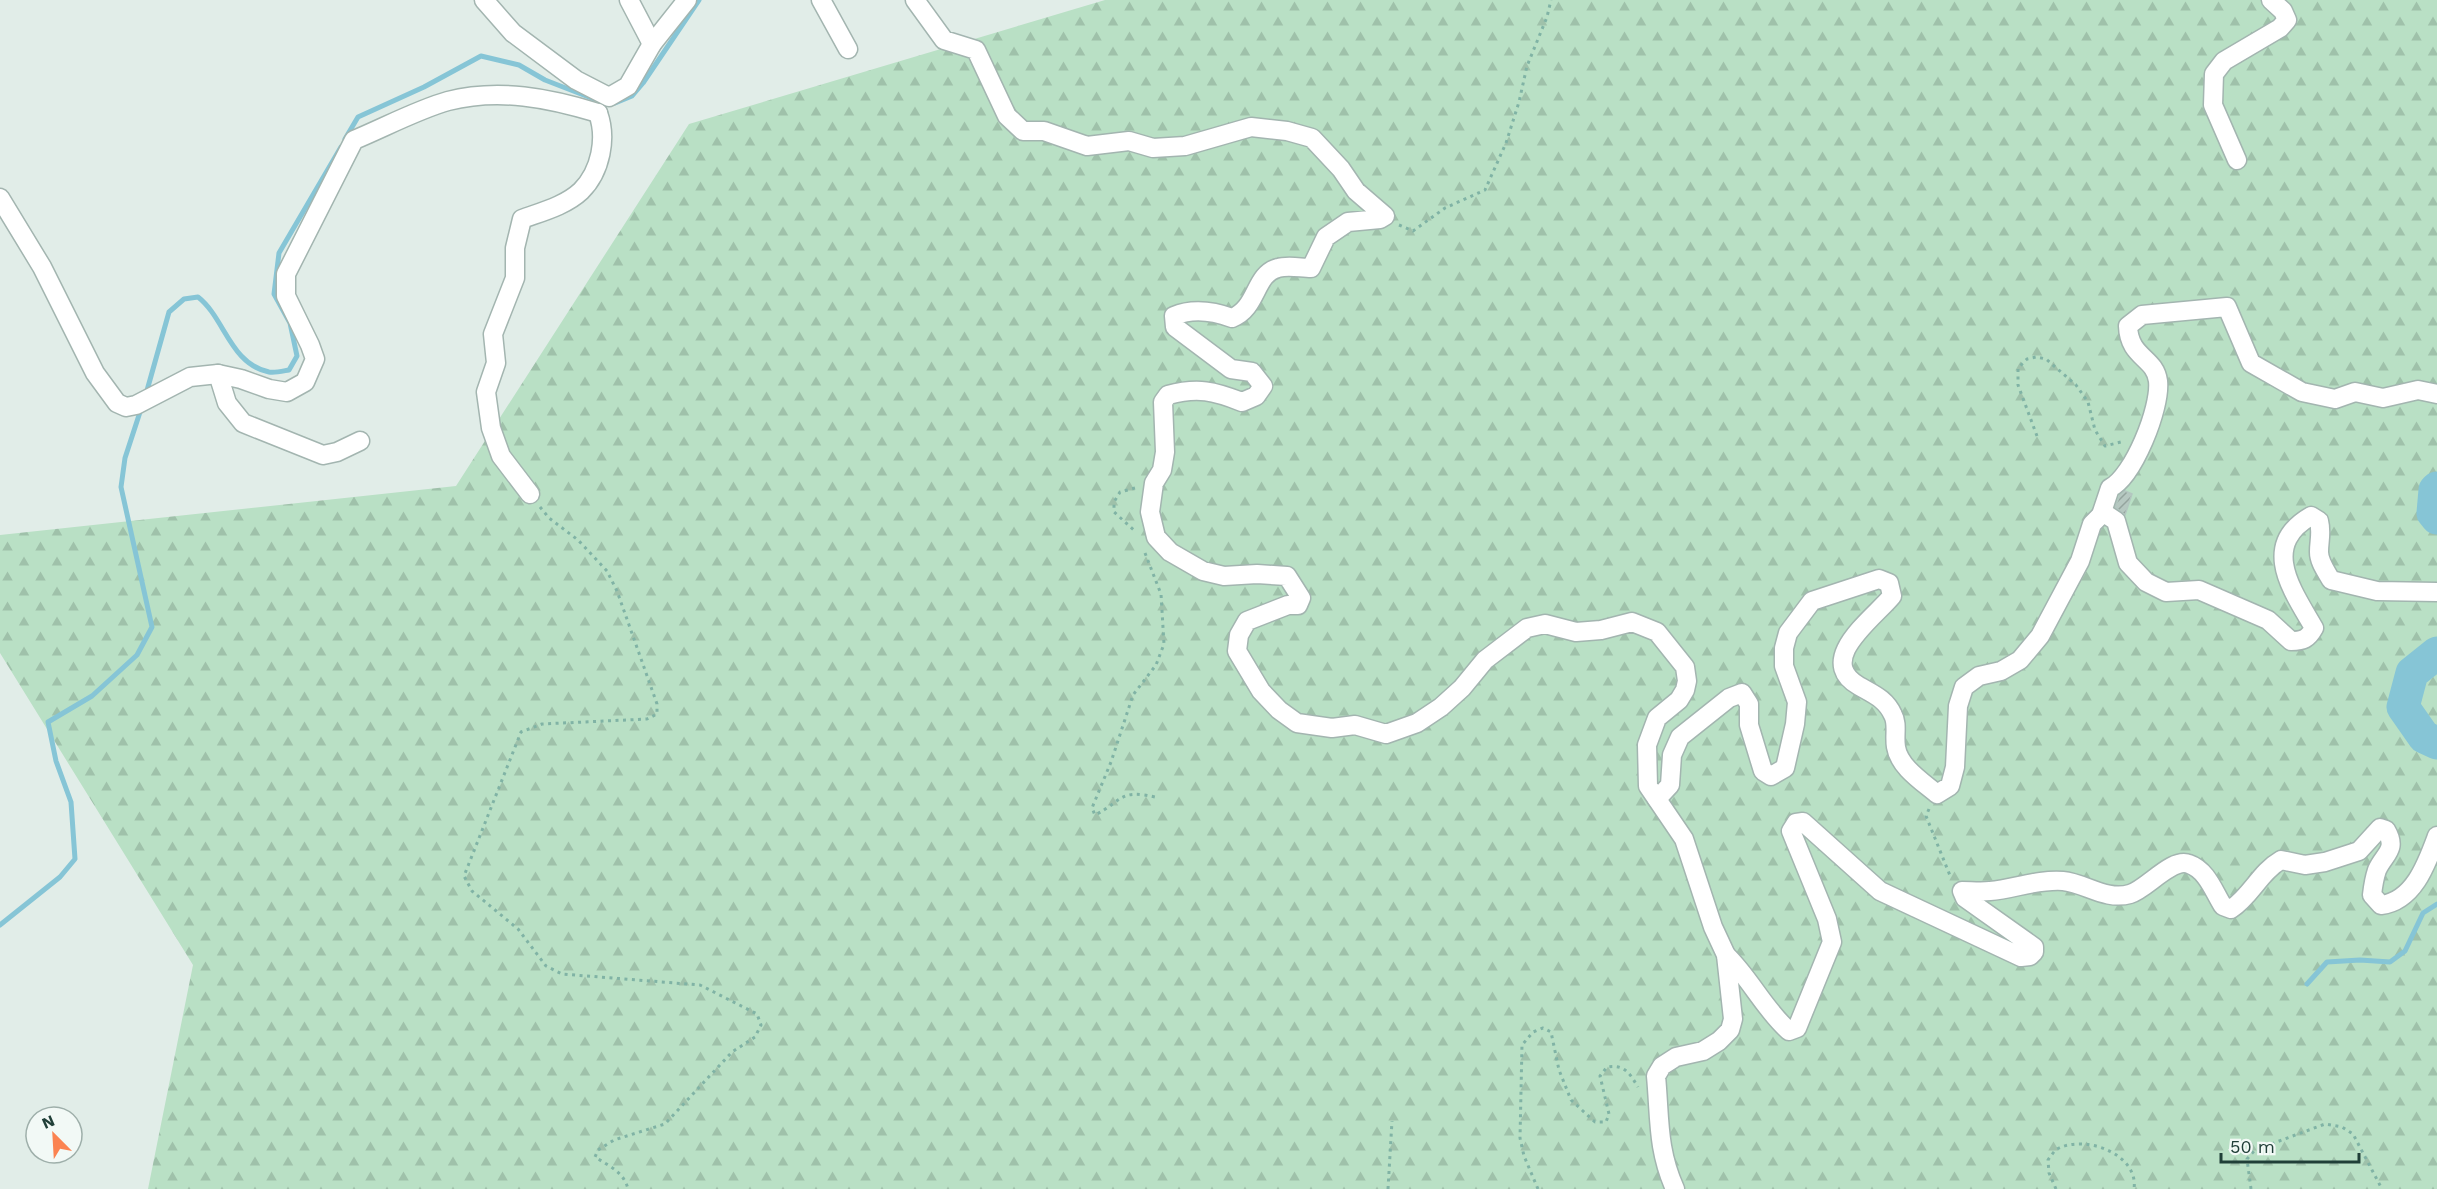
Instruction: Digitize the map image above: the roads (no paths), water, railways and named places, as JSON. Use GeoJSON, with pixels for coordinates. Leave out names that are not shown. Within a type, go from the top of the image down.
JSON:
{"type":"FeatureCollection","features":[{"type":"Feature","properties":{"kind":"lane"},"geometry":{"type":"LineString","coordinates":[[484,0],[513,33],[576,80],[609,97]]}},
{"type":"Feature","properties":{"kind":"lane"},"geometry":{"type":"LineString","coordinates":[[629,0],[652,44]]}},
{"type":"Feature","properties":{"kind":"lane"},"geometry":{"type":"LineString","coordinates":[[598,113],[609,97],[628,86],[652,44],[687,0]]}},
{"type":"Feature","properties":{"kind":"lane"},"geometry":{"type":"LineString","coordinates":[[821,0],[848,49]]}},
{"type":"Feature","properties":{"kind":"lane"},"geometry":{"type":"LineString","coordinates":[[915,0],[944,40],[976,50],[1007,116],[1023,131],[1044,131],[1087,146],[1129,141],[1154,148],[1185,146],[1251,127],[1287,131],[1312,138],[1341,169],[1356,191],[1385,216],[1348,222],[1326,237],[1311,268],[1278,268],[1265,274],[1243,314],[1232,318],[1217,313],[1186,311],[1174,316],[1175,327],[1231,369],[1252,372],[1263,386],[1256,396],[1242,402],[1215,392],[1189,389],[1168,395],[1163,402],[1165,452],[1162,470],[1154,483],[1150,512],[1156,537],[1170,552],[1203,571],[1224,576],[1257,574],[1287,576],[1301,598],[1298,605],[1288,605],[1247,621],[1239,635],[1237,651],[1261,691],[1279,710],[1298,723],[1332,728],[1354,725],[1386,734],[1417,723],[1441,707],[1462,688],[1485,660],[1527,628],[1545,624],[1576,632],[1593,631],[1632,622],[1657,632],[1685,667],[1687,681],[1678,700],[1657,718],[1647,745],[1648,786],[1684,839],[1713,927],[1726,955],[1733,1019],[1730,1030],[1719,1041],[1703,1051],[1676,1057],[1662,1066],[1656,1076],[1661,1150],[1665,1168],[1675,1189]]}},
{"type":"Feature","properties":{"kind":"lane"},"geometry":{"type":"LineString","coordinates":[[2237,160],[2212,105],[2214,74],[2224,61],[2280,28],[2287,20],[2283,11],[2271,0]]}},
{"type":"Feature","properties":{"kind":"lane"},"geometry":{"type":"LineString","coordinates":[[0,198],[42,267],[95,373],[117,403],[126,407],[136,405],[190,377],[218,374],[287,392],[305,382],[315,359],[286,296],[286,274],[354,140],[446,102],[479,95],[515,95],[559,101],[598,113]]}},
{"type":"Feature","properties":{"kind":"lane"},"geometry":{"type":"LineString","coordinates":[[530,494],[501,456],[491,428],[486,392],[496,363],[493,334],[515,278],[515,248],[522,219],[556,206],[581,190],[596,166],[603,145],[604,129],[598,113]]}},
{"type":"Feature","properties":{"kind":"lane"},"geometry":{"type":"LineString","coordinates":[[1657,799],[1670,785],[1672,755],[1680,737],[1728,698],[1742,693],[1749,704],[1749,725],[1763,771],[1771,776],[1785,768],[1795,724],[1797,702],[1784,666],[1784,648],[1788,633],[1812,601],[1879,579],[1889,583],[1892,596],[1846,644],[1842,657],[1844,670],[1854,683],[1885,701],[1895,717],[1896,749],[1905,766],[1937,794],[1950,786],[1955,767],[1958,706],[1964,687],[1979,676],[2001,671],[2020,660],[2040,636],[2080,561],[2092,524],[2101,516],[2110,488],[2119,484],[2140,451],[2154,418],[2158,381],[2151,365],[2134,350],[2128,339],[2128,326],[2142,315],[2227,307],[2251,363],[2302,392],[2336,399],[2355,392],[2384,398],[2418,390],[2437,394]]}},
{"type":"Feature","properties":{"kind":"lane"},"geometry":{"type":"LineString","coordinates":[[218,374],[227,403],[243,423],[323,455],[337,452],[360,441]]}},
{"type":"Feature","properties":{"kind":"lane"},"geometry":{"type":"LineString","coordinates":[[2101,516],[2107,515],[2116,521],[2128,563],[2146,582],[2166,592],[2199,590],[2268,620],[2291,641],[2302,641],[2310,636],[2314,628],[2289,584],[2282,563],[2289,536],[2299,522],[2311,516],[2319,521],[2322,531],[2319,552],[2322,566],[2331,580],[2377,591],[2437,592]]}},
{"type":"Feature","properties":{"kind":"lane"},"geometry":{"type":"LineString","coordinates":[[1726,955],[1743,972],[1777,1020],[1789,1031],[1797,1028],[1832,942],[1827,919],[1791,831],[1796,823],[1803,822],[1880,891],[2021,957],[2030,956],[2034,952],[2034,947],[1965,898],[1962,891],[1990,891],[2063,881],[2113,896],[2127,895],[2142,890],[2166,870],[2181,863],[2190,864],[2212,884],[2223,906],[2231,909],[2240,903],[2269,867],[2281,860],[2304,865],[2325,862],[2359,851],[2380,828],[2386,830],[2391,839],[2389,852],[2378,868],[2373,881],[2372,895],[2381,905],[2392,904],[2423,872],[2437,836]]}},
{"type":"Feature","properties":{"kind":"waterway"},"geometry":{"type":"LineString","coordinates":[[615,103],[632,96],[643,83],[699,0]]}},
{"type":"Feature","properties":{"kind":"waterway"},"geometry":{"type":"LineString","coordinates":[[345,139],[358,117],[424,87],[481,56],[519,65],[545,80],[594,99]]}},
{"type":"Feature","properties":{"kind":"waterway"},"geometry":{"type":"LineString","coordinates":[[146,394],[169,312],[184,299],[198,297],[215,316],[245,360],[269,372],[289,370],[297,356],[290,323],[274,294],[279,253],[341,147]]}},
{"type":"Feature","properties":{"kind":"waterway"},"geometry":{"type":"LineString","coordinates":[[0,925],[60,877],[75,859],[71,802],[56,761],[48,722],[92,696],[137,655],[152,627],[121,487],[125,458],[141,409]]}},
{"type":"Feature","properties":{"kind":"waterway"},"geometry":{"type":"LineString","coordinates":[[2437,488],[2433,513],[2437,518]]}},
{"type":"Feature","properties":{"kind":"waterway"},"geometry":{"type":"LineString","coordinates":[[2437,653],[2412,673],[2403,707],[2424,737],[2437,743]]}},
{"type":"Feature","properties":{"kind":"waterway"},"geometry":{"type":"LineString","coordinates":[[2307,984],[2327,962],[2360,960],[2390,962],[2405,951],[2423,913],[2437,904]]}}]}
